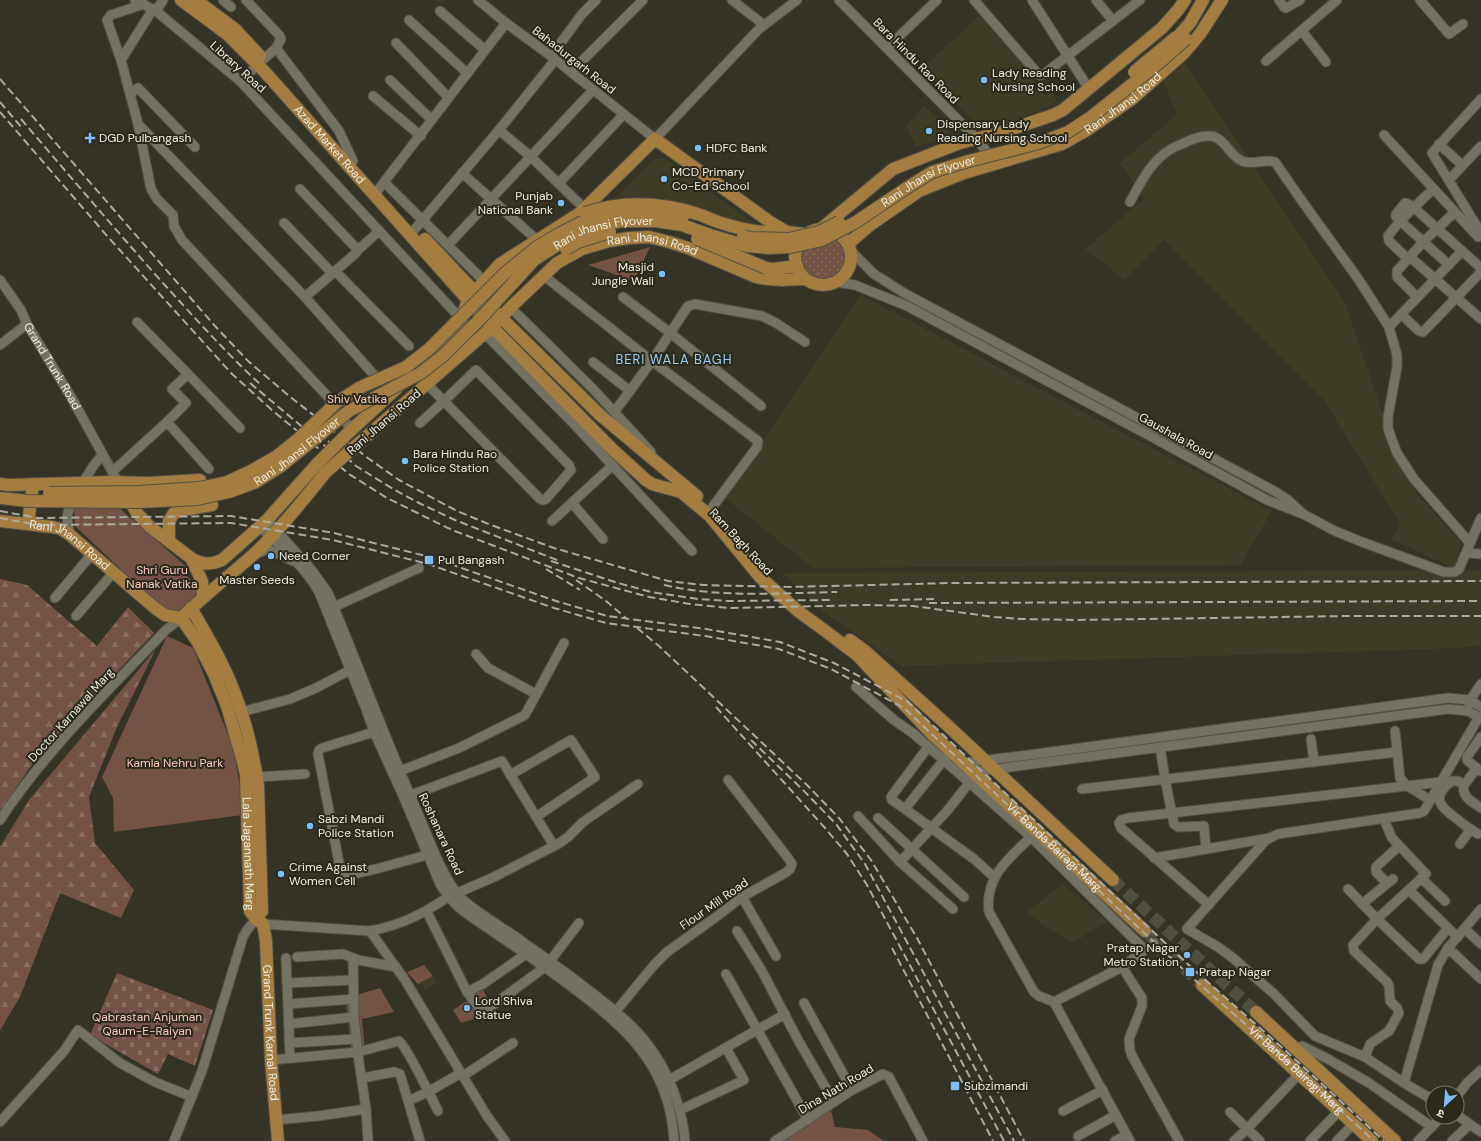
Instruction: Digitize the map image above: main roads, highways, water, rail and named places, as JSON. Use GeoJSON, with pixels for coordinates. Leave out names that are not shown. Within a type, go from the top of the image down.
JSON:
{"type":"FeatureCollection","features":[{"type":"Feature","properties":{"kind":"main road","name":"Azad Market Road"},"geometry":{"type":"LineString","coordinates":[[181,0],[261,62],[353,161],[382,187],[419,224],[471,295]]}},
{"type":"Feature","properties":{"kind":"main road","name":"Azad Market Road"},"geometry":{"type":"LineString","coordinates":[[196,0],[235,29],[261,62],[471,295]]}},
{"type":"Feature","properties":{"kind":"main road"},"geometry":{"type":"LineString","coordinates":[[821,229],[893,168],[960,143],[1003,132],[1053,115],[1063,110],[1162,28],[1185,0]]}},
{"type":"Feature","properties":{"kind":"main road","name":"Rani Jhansi Flyover"},"geometry":{"type":"LineString","coordinates":[[0,498],[140,502],[198,499],[229,492],[256,482],[281,466],[349,411],[421,373],[444,355],[482,317],[534,260],[583,230],[622,221],[655,221],[682,225],[710,236],[747,246],[791,248],[822,240],[856,222],[932,172],[1039,142],[1068,132],[1091,117],[1160,62],[1183,36],[1202,0]]}},
{"type":"Feature","properties":{"kind":"main road","name":"Rani Jhansi Flyover"},"geometry":{"type":"LineString","coordinates":[[0,490],[30,493],[139,492],[199,488],[227,482],[251,471],[277,456],[297,440],[337,402],[359,388],[406,367],[428,349],[521,259],[537,247],[580,223],[620,213],[654,212],[684,218],[749,238],[790,239],[818,232],[853,216],[900,183],[929,165],[967,153],[1038,135],[1066,124],[1086,111],[1197,25],[1212,0]]}},
{"type":"Feature","properties":{"kind":"main road","name":"Rani Jhansi Road"},"geometry":{"type":"LineString","coordinates":[[849,247],[870,225],[919,191],[964,174],[1062,144],[1087,130],[1132,99],[1184,53],[1200,34],[1222,0]]}},
{"type":"Feature","properties":{"kind":"main road","name":"Rani Jhansi Road"},"geometry":{"type":"LineString","coordinates":[[191,558],[202,564],[214,564],[222,560],[264,524],[317,464],[350,431],[424,365],[459,328],[471,295],[500,264],[583,211],[655,138],[770,222],[787,232]]}},
{"type":"Feature","properties":{"kind":"main road"},"geometry":{"type":"LineString","coordinates":[[521,259],[531,245],[548,231],[576,216],[604,207],[644,204],[660,206],[688,210],[718,222],[744,230],[769,233],[787,232],[807,234]]}},
{"type":"Feature","properties":{"kind":"main road"},"geometry":{"type":"LineString","coordinates":[[582,249],[583,211]]}},
{"type":"Feature","properties":{"kind":"main road"},"geometry":{"type":"LineString","coordinates":[[534,260],[559,252],[590,238],[619,229],[648,228],[688,235],[766,268],[773,269],[797,266]]}},
{"type":"Feature","properties":{"kind":"main road"},"geometry":{"type":"LineString","coordinates":[[821,229],[829,229],[844,239],[849,247],[851,256],[850,265],[846,273],[836,282],[822,285],[813,283],[804,278],[798,271],[795,253],[798,244],[807,234],[821,229]]}},
{"type":"Feature","properties":{"kind":"main road","name":"Rani Jhansi Road"},"geometry":{"type":"LineString","coordinates":[[0,521],[58,528],[70,535],[144,600],[166,615],[181,618],[203,597],[253,555],[274,534],[326,472],[489,330],[557,263],[582,249],[609,241],[649,237],[688,248],[756,277],[782,281],[804,278]]}},
{"type":"Feature","properties":{"kind":"main road","name":"Ram Bagh Road"},"geometry":{"type":"LineString","coordinates":[[471,295],[502,318],[600,415],[672,475],[684,490],[709,515],[760,577],[798,611],[857,655],[933,735],[947,756],[963,763]]}},
{"type":"Feature","properties":{"kind":"main road","name":"Ram Bagh Road"},"geometry":{"type":"LineString","coordinates":[[471,295],[489,330],[646,480],[652,484],[684,490],[710,509],[767,571],[807,609],[865,651],[985,760]]}},
{"type":"Feature","properties":{"kind":"main road"},"geometry":{"type":"LineString","coordinates":[[0,484],[184,482],[200,480],[230,473],[257,460],[273,450],[292,434],[314,424]]}},
{"type":"Feature","properties":{"kind":"main road"},"geometry":{"type":"LineString","coordinates":[[169,540],[169,522],[174,514],[182,510],[212,505],[230,500],[245,494],[283,474],[309,451],[319,436]]}},
{"type":"Feature","properties":{"kind":"main road"},"geometry":{"type":"LineString","coordinates":[[612,449],[626,437]]}},
{"type":"Feature","properties":{"kind":"main road","name":"Grand Trunk Road"},"geometry":{"type":"LineString","coordinates":[[118,482],[137,513],[149,526],[191,558],[202,581],[203,597]]}},
{"type":"Feature","properties":{"kind":"main road"},"geometry":{"type":"LineString","coordinates":[[28,524],[33,484]]}},
{"type":"Feature","properties":{"kind":"main road","name":"Lala Jagannath Marg"},"geometry":{"type":"LineString","coordinates":[[191,608],[207,635],[226,673],[241,712],[252,771],[258,793],[262,911],[260,922]]}},
{"type":"Feature","properties":{"kind":"main road","name":"Lala Jagannath Marg"},"geometry":{"type":"LineString","coordinates":[[181,618],[197,641],[214,674],[252,771]]}},
{"type":"Feature","properties":{"kind":"main road","name":"Vir Banda Bairagi Marg"},"geometry":{"type":"LineString","coordinates":[[985,760],[1113,880]]}},
{"type":"Feature","properties":{"kind":"main road","name":"Vir Banda Bairagi Marg"},"geometry":{"type":"LineString","coordinates":[[963,763],[973,777],[1034,834],[1145,931]]}},
{"type":"Feature","properties":{"kind":"main road","name":"Grand Trunk Karnal Road"},"geometry":{"type":"LineString","coordinates":[[260,922],[268,959],[271,1060],[278,1141]]}},
{"type":"Feature","properties":{"kind":"main road","name":"Vir Banda Bairagi Marg"},"geometry":{"type":"LineString","coordinates":[[1202,985],[1372,1141]]}},
{"type":"Feature","properties":{"kind":"main road","name":"Vir Banda Bairagi Marg"},"geometry":{"type":"LineString","coordinates":[[1256,1012],[1299,1048],[1395,1141]]}},
{"type":"Feature","properties":{"kind":"tunnel"},"geometry":{"type":"LineString","coordinates":[[1113,880],[1256,1012]]}},
{"type":"Feature","properties":{"kind":"tunnel"},"geometry":{"type":"LineString","coordinates":[[1145,931],[1202,985]]}},
{"type":"Feature","properties":{"kind":"railway"},"geometry":{"type":"LineString","coordinates":[[0,79],[215,326],[248,361],[288,395],[365,456],[399,480],[457,511],[554,548],[668,581],[703,585],[790,587],[952,583],[1481,581]]}},
{"type":"Feature","properties":{"kind":"railway"},"geometry":{"type":"LineString","coordinates":[[0,102],[22,128]]}},
{"type":"Feature","properties":{"kind":"railway"},"geometry":{"type":"LineString","coordinates":[[0,112],[108,237],[232,374],[273,411],[349,474],[387,498],[452,530],[579,578],[649,597],[690,604],[728,608],[868,605],[913,606],[994,617],[1076,620],[1349,616],[1481,616]]}},
{"type":"Feature","properties":{"kind":"railway"},"geometry":{"type":"LineString","coordinates":[[21,119],[198,322],[261,385]]}},
{"type":"Feature","properties":{"kind":"railway"},"geometry":{"type":"LineString","coordinates":[[250,383],[331,451]]}},
{"type":"Feature","properties":{"kind":"railway"},"geometry":{"type":"LineString","coordinates":[[328,441],[356,466],[419,503],[455,520],[557,560]]}},
{"type":"Feature","properties":{"kind":"railway"},"geometry":{"type":"LineString","coordinates":[[0,511],[38,518],[231,516],[334,533],[430,557],[556,601],[607,616],[706,629],[780,642],[834,663],[908,702],[1193,969],[1287,1052],[1384,1141]]}},
{"type":"Feature","properties":{"kind":"railway"},"geometry":{"type":"LineString","coordinates":[[0,518],[38,525],[231,523],[333,540],[428,564],[554,608],[606,623],[705,636],[779,649],[831,669],[904,708],[1188,974],[1283,1057],[1374,1141]]}},
{"type":"Feature","properties":{"kind":"railway"},"geometry":{"type":"LineString","coordinates":[[551,561],[651,592],[698,599],[728,601],[831,600]]}},
{"type":"Feature","properties":{"kind":"railway"},"geometry":{"type":"LineString","coordinates":[[546,569],[580,590]]}},
{"type":"Feature","properties":{"kind":"railway"},"geometry":{"type":"LineString","coordinates":[[576,580],[606,601],[627,619]]}},
{"type":"Feature","properties":{"kind":"railway"},"geometry":{"type":"LineString","coordinates":[[664,585],[707,592],[750,594],[837,592]]}},
{"type":"Feature","properties":{"kind":"railway"},"geometry":{"type":"LineString","coordinates":[[890,600],[936,599]]}},
{"type":"Feature","properties":{"kind":"railway"},"geometry":{"type":"LineString","coordinates":[[929,603],[1481,601]]}},
{"type":"Feature","properties":{"kind":"railway"},"geometry":{"type":"LineString","coordinates":[[637,628],[659,646],[807,785],[839,818],[871,860],[917,938],[1024,1141]]}},
{"type":"Feature","properties":{"kind":"railway"},"geometry":{"type":"LineString","coordinates":[[716,707],[847,854],[867,885],[1004,1141]]}},
{"type":"Feature","properties":{"kind":"railway"},"geometry":{"type":"LineString","coordinates":[[751,740],[836,824],[865,864],[1014,1141]]}},
{"type":"Feature","properties":{"kind":"railway"},"geometry":{"type":"LineString","coordinates":[[892,948],[993,1141]]}},
{"type":"Feature","properties":{"kind":"place","name":"Lady Reading Nursing School"},"geometry":{"type":"Point","coordinates":[984,80]}},
{"type":"Feature","properties":{"kind":"place","name":"Dispensary Lady Reading Nursing School"},"geometry":{"type":"Point","coordinates":[929,131]}},
{"type":"Feature","properties":{"kind":"place","name":"DGD Pulbangash"},"geometry":{"type":"Point","coordinates":[90,138]}},
{"type":"Feature","properties":{"kind":"place","name":"HDFC Bank"},"geometry":{"type":"Point","coordinates":[698,148]}},
{"type":"Feature","properties":{"kind":"place","name":"MCD Primary Co-Ed School"},"geometry":{"type":"Point","coordinates":[664,179]}},
{"type":"Feature","properties":{"kind":"place","name":"Punjab National Bank"},"geometry":{"type":"Point","coordinates":[561,203]}},
{"type":"Feature","properties":{"kind":"place","name":"Masjid Jungle Wali"},"geometry":{"type":"Point","coordinates":[662,274]}},
{"type":"Feature","properties":{"kind":"place","name":"Bara Hindu Rao Police Station"},"geometry":{"type":"Point","coordinates":[405,461]}},
{"type":"Feature","properties":{"kind":"place","name":"Need Corner"},"geometry":{"type":"Point","coordinates":[271,556]}},
{"type":"Feature","properties":{"kind":"place","name":"Pul Bangash"},"geometry":{"type":"Point","coordinates":[429,560]}},
{"type":"Feature","properties":{"kind":"place","name":"Master Seeds"},"geometry":{"type":"Point","coordinates":[257,567]}},
{"type":"Feature","properties":{"kind":"place","name":"Sabzi Mandi Police Station"},"geometry":{"type":"Point","coordinates":[310,826]}},
{"type":"Feature","properties":{"kind":"place","name":"Crime Against Women Cell"},"geometry":{"type":"Point","coordinates":[281,874]}},
{"type":"Feature","properties":{"kind":"place","name":"Pratap Nagar Metro Station"},"geometry":{"type":"Point","coordinates":[1187,955]}},
{"type":"Feature","properties":{"kind":"place","name":"Pratap Nagar"},"geometry":{"type":"Point","coordinates":[1190,972]}},
{"type":"Feature","properties":{"kind":"place","name":"Lord Shiva Statue"},"geometry":{"type":"Point","coordinates":[467,1008]}},
{"type":"Feature","properties":{"kind":"place","name":"Subzimandi"},"geometry":{"type":"Point","coordinates":[955,1086]}},
{"type":"Feature","properties":{"kind":"district","name":"BERI WALA BAGH"},"geometry":{"type":"Point","coordinates":[674,359]}},
{"type":"Feature","properties":{"kind":"park label","name":"Shiv Vatika"},"geometry":{"type":"Point","coordinates":[357,399]}},
{"type":"Feature","properties":{"kind":"park label","name":"Shri Guru Nanak Vatika"},"geometry":{"type":"Point","coordinates":[162,577]}},
{"type":"Feature","properties":{"kind":"park label","name":"Kamla Nehru Park"},"geometry":{"type":"Point","coordinates":[175,763]}},
{"type":"Feature","properties":{"kind":"park label","name":"Qabrastan Anjuman Qaum-E-Raiyan"},"geometry":{"type":"Point","coordinates":[147,1024]}}]}
